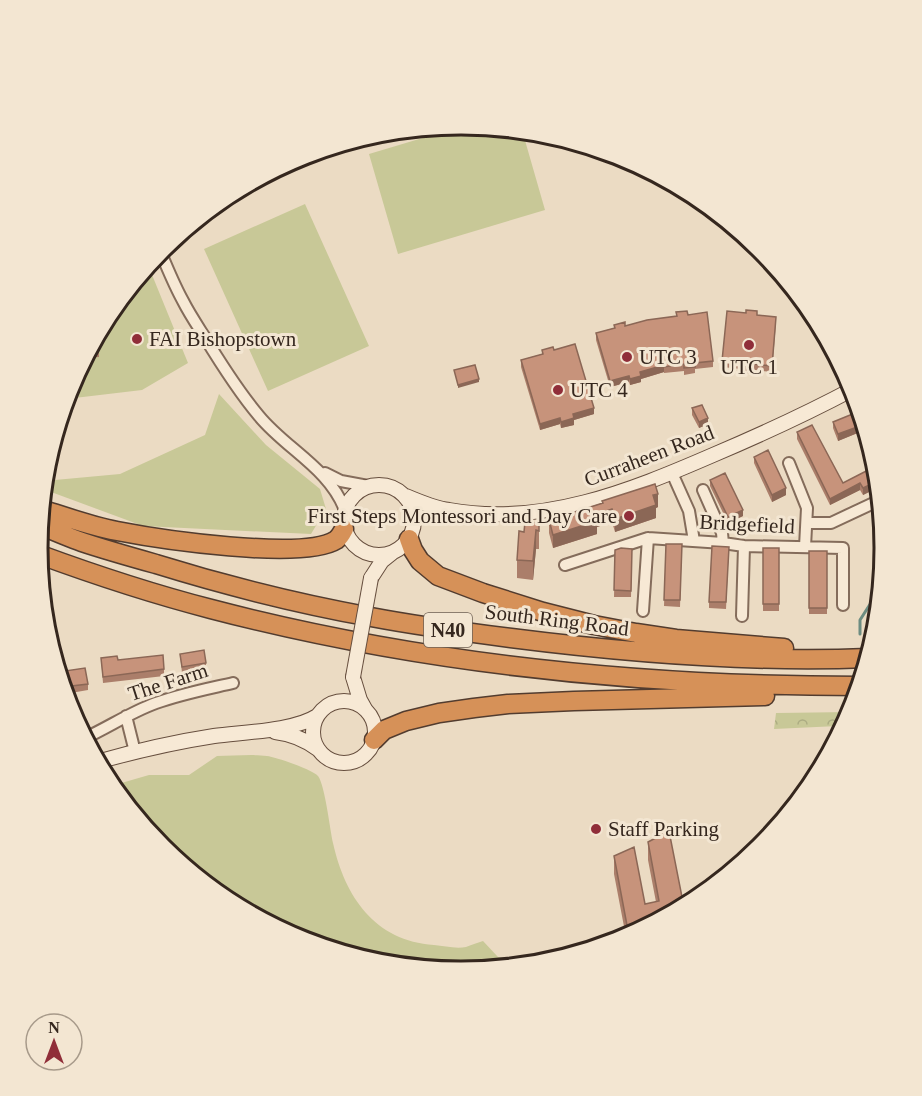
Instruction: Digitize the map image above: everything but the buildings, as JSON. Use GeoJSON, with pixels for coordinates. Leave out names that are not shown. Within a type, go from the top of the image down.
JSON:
{"type":"FeatureCollection","features":[{"type":"Feature","properties":{"kind":"highway"},"geometry":{"type":"LineString","coordinates":[[50,512],[115,531],[207,544],[265,548],[308,548],[326,544],[341,536],[344,529]]}},
{"type":"Feature","properties":{"kind":"highway","name":"South Ring Road"},"geometry":{"type":"LineString","coordinates":[[49,529],[81,542],[216,583],[330,609],[434,628],[549,643],[656,653],[750,659],[829,660],[859,657]]}},
{"type":"Feature","properties":{"kind":"highway"},"geometry":{"type":"LineString","coordinates":[[409,539],[420,561],[438,576],[543,612],[594,625],[676,639],[860,655]]}},
{"type":"Feature","properties":{"kind":"highway","name":"N40"},"geometry":{"type":"LineString","coordinates":[[48,558],[210,609],[383,646],[491,662],[612,675],[747,684],[850,686]]}},
{"type":"Feature","properties":{"kind":"highway"},"geometry":{"type":"LineString","coordinates":[[374,740],[384,730],[406,721],[439,713],[508,704],[847,694]]}},
{"type":"Feature","properties":{"kind":"street"},"geometry":{"type":"LineString","coordinates":[[164,261],[182,300],[244,398],[278,436],[319,470],[334,488],[345,510]]}},
{"type":"Feature","properties":{"kind":"street","name":"Curraheen Road"},"geometry":{"type":"LineString","coordinates":[[368,486],[384,484],[400,490],[406,496],[448,510],[487,514],[564,508],[608,497],[672,473],[844,394]]}},
{"type":"Feature","properties":{"kind":"street"},"geometry":{"type":"LineString","coordinates":[[789,463],[807,508],[805,547]]}},
{"type":"Feature","properties":{"kind":"street"},"geometry":{"type":"LineString","coordinates":[[319,470],[341,480],[368,486]]}},
{"type":"Feature","properties":{"kind":"street"},"geometry":{"type":"LineString","coordinates":[[672,473],[689,511],[694,540]]}},
{"type":"Feature","properties":{"kind":"street"},"geometry":{"type":"LineString","coordinates":[[333,703],[353,677],[371,578],[369,567],[360,550],[344,529],[343,519],[350,499],[358,491],[368,486]]}},
{"type":"Feature","properties":{"kind":"street"},"geometry":{"type":"LineString","coordinates":[[703,490],[722,533],[723,543]]}},
{"type":"Feature","properties":{"kind":"street"},"geometry":{"type":"LineString","coordinates":[[371,578],[382,561],[409,539],[413,530],[414,512],[406,496]]}},
{"type":"Feature","properties":{"kind":"street"},"geometry":{"type":"LineString","coordinates":[[807,523],[831,523],[871,504]]}},
{"type":"Feature","properties":{"kind":"street","name":"Curraheen Road"},"geometry":{"type":"LineString","coordinates":[[415,520],[448,510]]}},
{"type":"Feature","properties":{"kind":"street"},"geometry":{"type":"LineString","coordinates":[[565,565],[648,538],[643,611]]}},
{"type":"Feature","properties":{"kind":"street","name":"Bridgefield"},"geometry":{"type":"LineString","coordinates":[[648,538],[694,540],[744,546],[843,548],[843,605]]}},
{"type":"Feature","properties":{"kind":"street"},"geometry":{"type":"LineString","coordinates":[[742,616],[744,546]]}},
{"type":"Feature","properties":{"kind":"street"},"geometry":{"type":"LineString","coordinates":[[360,550],[382,555],[393,552]]}},
{"type":"Feature","properties":{"kind":"street"},"geometry":{"type":"LineString","coordinates":[[264,731],[298,736],[308,741],[324,756],[340,763],[350,763],[359,759],[371,748],[375,732],[374,723],[360,700],[353,677]]}},
{"type":"Feature","properties":{"kind":"street","name":"The Farm"},"geometry":{"type":"LineString","coordinates":[[93,734],[126,716],[157,703],[233,683]]}},
{"type":"Feature","properties":{"kind":"street"},"geometry":{"type":"LineString","coordinates":[[319,750],[313,733],[314,724],[324,708],[341,701],[358,704],[365,709]]}},
{"type":"Feature","properties":{"kind":"street"},"geometry":{"type":"LineString","coordinates":[[126,716],[135,752]]}},
{"type":"Feature","properties":{"kind":"street"},"geometry":{"type":"LineString","coordinates":[[107,759],[211,737],[264,731],[307,722],[318,716]]}},
{"type":"Feature","properties":{"kind":"green space"},"geometry":{"type":"Polygon","coordinates":[[[434,136],[488,136],[525,140],[545,210],[398,254],[369,154],[434,136]]]}},
{"type":"Feature","properties":{"kind":"green space"},"geometry":{"type":"Polygon","coordinates":[[[305,204],[369,346],[268,391],[204,249],[305,204]]]}},
{"type":"Feature","properties":{"kind":"green space","name":"FAI Bishopstown"},"geometry":{"type":"Polygon","coordinates":[[[152,274],[188,363],[142,390],[76,398],[103,341],[152,274]]]}},
{"type":"Feature","properties":{"kind":"green space"},"geometry":{"type":"Polygon","coordinates":[[[219,394],[266,445],[320,489],[326,509],[311,534],[143,526],[52,492],[54,480],[120,474],[205,435],[219,394]]]}},
{"type":"Feature","properties":{"kind":"green space"},"geometry":{"type":"Polygon","coordinates":[[[840,712],[833,726],[774,729],[776,713],[840,712]]]}},
{"type":"Feature","properties":{"kind":"green space"},"geometry":{"type":"Polygon","coordinates":[[[255,755],[286,761],[315,773],[321,781],[338,863],[355,898],[366,913],[395,935],[413,942],[462,948],[483,941],[498,957],[506,958],[434,960],[380,953],[303,930],[254,906],[189,859],[150,820],[122,783],[149,775],[189,775],[217,756],[255,755]]]}},
{"type":"Feature","properties":{"kind":"waterway"},"geometry":{"type":"LineString","coordinates":[[860,634],[860,620],[870,605]]}},
{"type":"Feature","properties":{"kind":"place","name":"FAI Bishopstown"},"geometry":{"type":"Point","coordinates":[137,339]}},
{"type":"Feature","properties":{"kind":"place","name":"UTC 1"},"geometry":{"type":"Point","coordinates":[749,345]}},
{"type":"Feature","properties":{"kind":"place","name":"UTC 3"},"geometry":{"type":"Point","coordinates":[627,357]}},
{"type":"Feature","properties":{"kind":"place","name":"UTC 4"},"geometry":{"type":"Point","coordinates":[558,390]}},
{"type":"Feature","properties":{"kind":"place","name":"First Steps Montessori and Day Care"},"geometry":{"type":"Point","coordinates":[629,516]}},
{"type":"Feature","properties":{"kind":"place","name":"Staff Parking"},"geometry":{"type":"Point","coordinates":[596,829]}}]}
